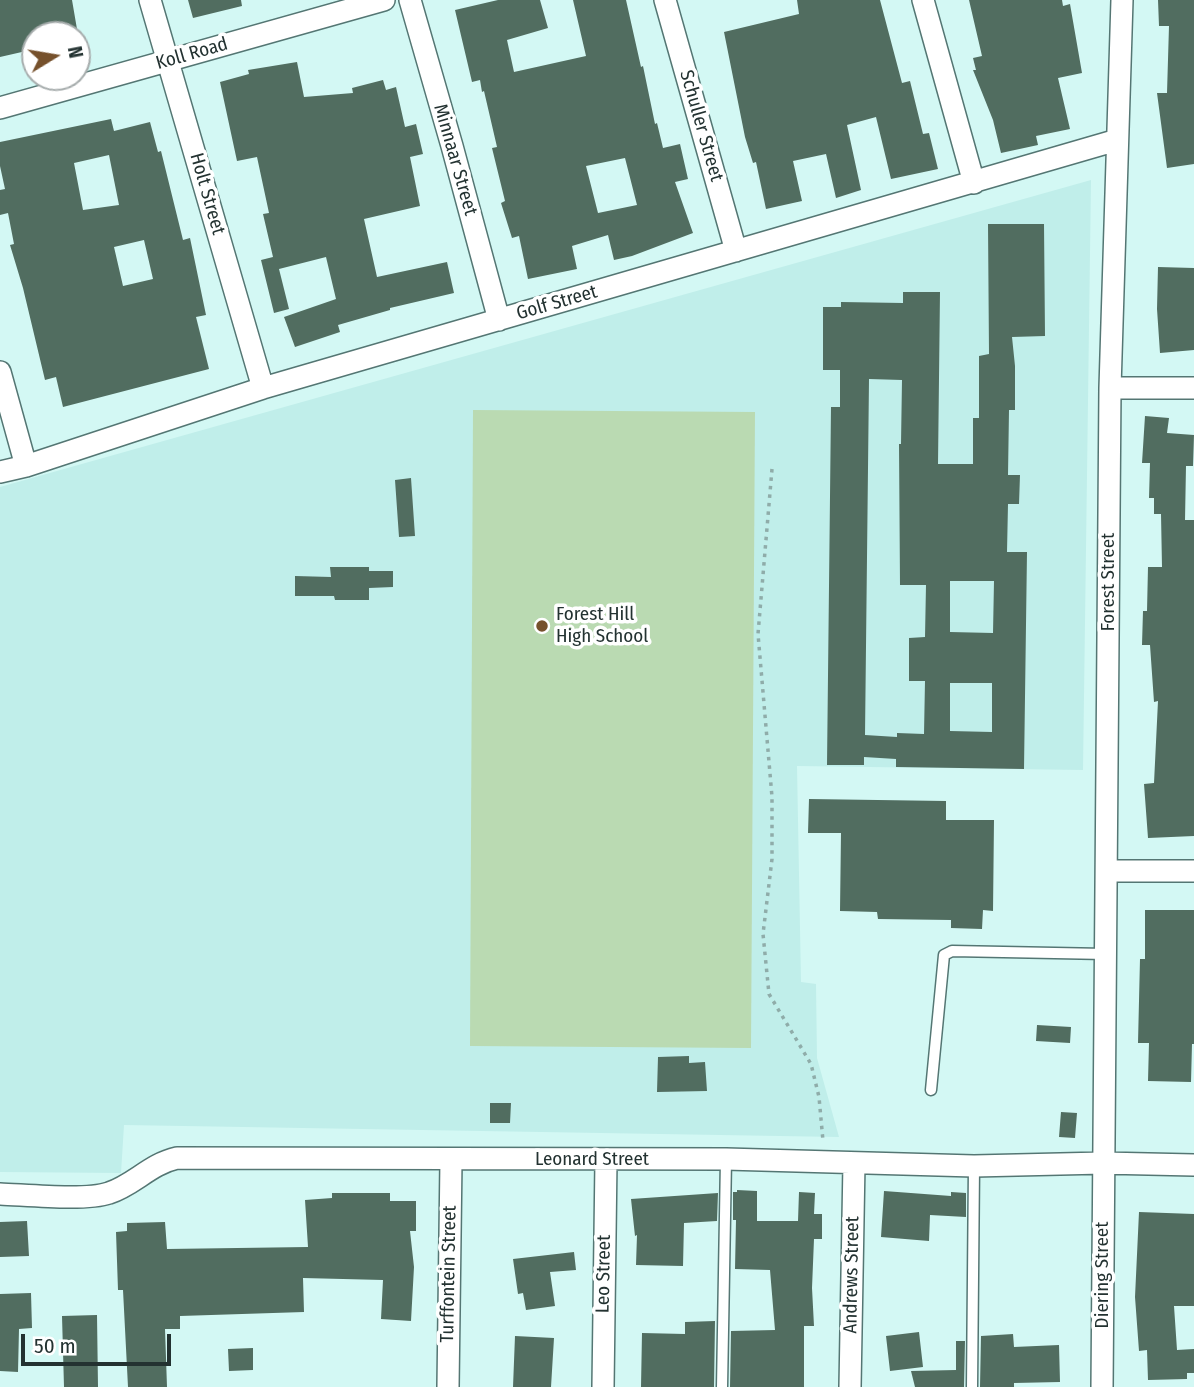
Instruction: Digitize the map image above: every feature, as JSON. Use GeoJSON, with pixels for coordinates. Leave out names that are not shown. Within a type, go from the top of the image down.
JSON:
{"type":"FeatureCollection","features":[{"type":"Feature","properties":{"kind":"street","name":"Holt Street"},"geometry":{"type":"LineString","coordinates":[[150,0],[263,388]]}},
{"type":"Feature","properties":{"kind":"street","name":"Koll Road"},"geometry":{"type":"LineString","coordinates":[[0,108],[384,0]]}},
{"type":"Feature","properties":{"kind":"street","name":"Minnaar Street"},"geometry":{"type":"LineString","coordinates":[[410,0],[499,320]]}},
{"type":"Feature","properties":{"kind":"street","name":"Schuller Street"},"geometry":{"type":"LineString","coordinates":[[665,0],[736,251]]}},
{"type":"Feature","properties":{"kind":"street"},"geometry":{"type":"LineString","coordinates":[[923,0],[974,183]]}},
{"type":"Feature","properties":{"kind":"street","name":"Forest Street"},"geometry":{"type":"LineString","coordinates":[[1103,1163],[1110,388],[1122,0]]}},
{"type":"Feature","properties":{"kind":"street","name":"Golf Street"},"geometry":{"type":"LineString","coordinates":[[0,472],[26,466],[263,388],[1117,141]]}},
{"type":"Feature","properties":{"kind":"street"},"geometry":{"type":"LineString","coordinates":[[0,372],[26,466]]}},
{"type":"Feature","properties":{"kind":"street"},"geometry":{"type":"LineString","coordinates":[[1110,388],[1194,388]]}},
{"type":"Feature","properties":{"kind":"street"},"geometry":{"type":"LineString","coordinates":[[1107,871],[1194,871]]}},
{"type":"Feature","properties":{"kind":"street","name":"Leonard Street"},"geometry":{"type":"LineString","coordinates":[[0,1194],[106,1195],[163,1161],[177,1158],[726,1159],[974,1166],[1103,1163],[1194,1166]]}},
{"type":"Feature","properties":{"kind":"street","name":"Turffontein Street"},"geometry":{"type":"LineString","coordinates":[[448,1387],[451,1160]]}},
{"type":"Feature","properties":{"kind":"street","name":"Leo Street"},"geometry":{"type":"LineString","coordinates":[[603,1387],[606,1160]]}},
{"type":"Feature","properties":{"kind":"street","name":"Andrews Street"},"geometry":{"type":"LineString","coordinates":[[850,1387],[854,1163]]}},
{"type":"Feature","properties":{"kind":"street","name":"Diering Street"},"geometry":{"type":"LineString","coordinates":[[1102,1387],[1103,1163]]}},
{"type":"Feature","properties":{"kind":"lane"},"geometry":{"type":"LineString","coordinates":[[931,1090],[944,955],[952,951],[1106,954]]}},
{"type":"Feature","properties":{"kind":"lane"},"geometry":{"type":"LineString","coordinates":[[722,1387],[726,1159]]}},
{"type":"Feature","properties":{"kind":"lane"},"geometry":{"type":"LineString","coordinates":[[972,1387],[974,1166]]}},
{"type":"Feature","properties":{"kind":"path"},"geometry":{"type":"LineString","coordinates":[[772,469],[758,634],[772,796],[772,859],[763,934],[769,994],[811,1064],[819,1097],[824,1162]]}},
{"type":"Feature","properties":{"kind":"shaded area","name":"Forest Hill High School"},"geometry":{"type":"Polygon","coordinates":[[[1091,180],[1083,770],[797,766],[801,982],[816,984],[817,1058],[839,1137],[124,1125],[121,1173],[0,1172],[0,487],[1091,180]]]}},
{"type":"Feature","properties":{"kind":"green space"},"geometry":{"type":"Polygon","coordinates":[[[473,410],[755,412],[751,1048],[470,1046],[473,410]]]}},
{"type":"Feature","properties":{"kind":"building"},"geometry":{"type":"Polygon","coordinates":[[[0,0],[72,0],[76,21],[21,21],[21,52],[0,57],[0,0]]]}},
{"type":"Feature","properties":{"kind":"building"},"geometry":{"type":"Polygon","coordinates":[[[188,0],[241,0],[242,6],[193,18],[188,0]]]}},
{"type":"Feature","properties":{"kind":"building"},"geometry":{"type":"Polygon","coordinates":[[[498,0],[540,0],[548,28],[507,40],[514,72],[586,56],[573,0],[626,0],[663,148],[680,144],[688,179],[675,182],[693,233],[614,260],[608,235],[572,246],[577,269],[528,279],[519,236],[512,238],[501,203],[505,201],[492,148],[497,147],[484,91],[482,92],[480,80],[472,82],[455,10],[498,0]],[[625,158],[586,166],[598,213],[637,205],[625,158]]]}},
{"type":"Feature","properties":{"kind":"building"},"geometry":{"type":"Polygon","coordinates":[[[797,0],[880,0],[902,83],[910,81],[923,134],[929,133],[938,169],[891,179],[876,117],[847,125],[861,190],[836,198],[826,154],[793,161],[802,201],[766,209],[756,162],[753,163],[745,137],[724,32],[799,14],[797,0]]]}},
{"type":"Feature","properties":{"kind":"building"},"geometry":{"type":"Polygon","coordinates":[[[969,0],[1062,0],[1063,6],[1070,4],[1082,73],[1058,78],[1070,129],[1036,136],[1038,145],[1001,153],[993,120],[973,70],[976,70],[973,58],[982,56],[969,0]]]}},
{"type":"Feature","properties":{"kind":"building"},"geometry":{"type":"Polygon","coordinates":[[[1158,0],[1194,0],[1194,164],[1167,168],[1157,93],[1167,93],[1169,26],[1159,26],[1158,0]]]}},
{"type":"Feature","properties":{"kind":"building"},"geometry":{"type":"Polygon","coordinates":[[[297,62],[304,97],[353,93],[352,88],[383,80],[386,90],[396,87],[405,127],[416,124],[423,154],[410,157],[420,206],[364,219],[377,277],[447,262],[454,293],[390,308],[338,325],[340,332],[295,347],[284,317],[336,299],[326,257],[279,269],[289,309],[274,313],[261,260],[273,257],[263,214],[269,213],[257,157],[237,161],[220,82],[249,74],[248,70],[297,62]]]}},
{"type":"Feature","properties":{"kind":"building"},"geometry":{"type":"Polygon","coordinates":[[[111,119],[114,131],[150,122],[158,152],[161,151],[183,240],[190,238],[206,315],[196,317],[209,369],[63,407],[56,377],[45,380],[10,245],[14,244],[8,213],[0,215],[0,190],[5,189],[0,166],[0,142],[111,119]],[[109,155],[74,163],[83,210],[119,205],[109,155]],[[144,240],[114,247],[123,286],[153,279],[144,240]]]}},
{"type":"Feature","properties":{"kind":"building"},"geometry":{"type":"Polygon","coordinates":[[[988,224],[1044,224],[1045,336],[1012,337],[1015,410],[1009,410],[1008,475],[1020,475],[1019,504],[1008,504],[1007,552],[1027,552],[1024,769],[896,767],[896,759],[864,757],[864,765],[827,765],[831,407],[840,407],[840,370],[823,370],[823,307],[841,307],[841,302],[903,303],[903,292],[940,292],[938,464],[973,464],[973,418],[979,418],[979,356],[989,354],[988,224]],[[869,379],[865,735],[897,737],[897,733],[924,734],[925,681],[909,681],[909,638],[925,637],[926,585],[900,585],[899,444],[902,380],[869,379]],[[950,581],[950,632],[993,633],[994,581],[950,581]],[[950,683],[950,731],[992,732],[992,683],[950,683]]]}},
{"type":"Feature","properties":{"kind":"building"},"geometry":{"type":"Polygon","coordinates":[[[1158,267],[1194,268],[1194,350],[1160,353],[1158,267]]]}},
{"type":"Feature","properties":{"kind":"building"},"geometry":{"type":"Polygon","coordinates":[[[1145,416],[1169,418],[1167,433],[1194,435],[1193,466],[1186,466],[1185,520],[1194,520],[1194,836],[1148,838],[1144,784],[1154,783],[1158,701],[1154,702],[1150,645],[1142,645],[1143,611],[1147,611],[1148,567],[1162,567],[1161,514],[1154,514],[1154,498],[1149,498],[1150,463],[1142,463],[1145,416]]]}},
{"type":"Feature","properties":{"kind":"building"},"geometry":{"type":"Polygon","coordinates":[[[411,478],[415,536],[399,537],[395,480],[411,478]]]}},
{"type":"Feature","properties":{"kind":"building"},"geometry":{"type":"Polygon","coordinates":[[[330,567],[369,567],[369,571],[393,571],[393,587],[369,588],[369,600],[335,600],[334,596],[295,596],[295,576],[331,577],[330,567]]]}},
{"type":"Feature","properties":{"kind":"building"},"geometry":{"type":"Polygon","coordinates":[[[809,799],[946,801],[946,820],[994,820],[993,911],[983,910],[982,929],[951,928],[951,920],[878,919],[877,912],[840,911],[841,833],[808,833],[809,799]]]}},
{"type":"Feature","properties":{"kind":"building"},"geometry":{"type":"Polygon","coordinates":[[[1145,910],[1194,910],[1194,1044],[1191,1082],[1148,1081],[1149,1043],[1138,1043],[1140,959],[1145,959],[1145,910]]]}},
{"type":"Feature","properties":{"kind":"building"},"geometry":{"type":"Polygon","coordinates":[[[1037,1025],[1071,1027],[1070,1043],[1036,1041],[1037,1025]]]}},
{"type":"Feature","properties":{"kind":"building"},"geometry":{"type":"Polygon","coordinates":[[[689,1056],[689,1063],[705,1062],[707,1091],[657,1092],[658,1057],[689,1056]]]}},
{"type":"Feature","properties":{"kind":"building"},"geometry":{"type":"Polygon","coordinates":[[[490,1103],[511,1103],[510,1123],[490,1123],[490,1103]]]}},
{"type":"Feature","properties":{"kind":"building"},"geometry":{"type":"Polygon","coordinates":[[[1061,1112],[1077,1113],[1075,1138],[1059,1137],[1061,1112]]]}},
{"type":"Feature","properties":{"kind":"building"},"geometry":{"type":"Polygon","coordinates":[[[757,1191],[757,1221],[798,1221],[799,1192],[815,1193],[814,1214],[822,1214],[822,1239],[814,1239],[814,1326],[804,1326],[804,1387],[730,1387],[731,1331],[775,1330],[770,1270],[735,1269],[736,1220],[733,1220],[733,1192],[757,1191]]]}},
{"type":"Feature","properties":{"kind":"building"},"geometry":{"type":"Polygon","coordinates":[[[884,1191],[951,1196],[951,1192],[966,1193],[966,1217],[930,1215],[929,1241],[881,1237],[884,1191]]]}},
{"type":"Feature","properties":{"kind":"building"},"geometry":{"type":"Polygon","coordinates":[[[332,1193],[390,1193],[390,1201],[416,1201],[416,1231],[410,1231],[414,1267],[411,1321],[381,1319],[383,1280],[303,1278],[304,1312],[180,1316],[180,1329],[165,1329],[167,1387],[128,1387],[123,1290],[118,1290],[116,1232],[127,1231],[127,1223],[165,1222],[167,1249],[308,1247],[305,1200],[332,1198],[332,1193]]]}},
{"type":"Feature","properties":{"kind":"building"},"geometry":{"type":"Polygon","coordinates":[[[718,1193],[717,1221],[684,1223],[683,1266],[636,1265],[637,1235],[635,1236],[631,1199],[718,1193]]]}},
{"type":"Feature","properties":{"kind":"building"},"geometry":{"type":"Polygon","coordinates":[[[1139,1212],[1194,1214],[1194,1306],[1174,1306],[1177,1350],[1194,1349],[1194,1373],[1187,1373],[1187,1379],[1148,1380],[1147,1350],[1139,1351],[1135,1297],[1139,1212]]]}},
{"type":"Feature","properties":{"kind":"building"},"geometry":{"type":"Polygon","coordinates":[[[27,1221],[29,1256],[0,1257],[0,1222],[27,1221]]]}},
{"type":"Feature","properties":{"kind":"building"},"geometry":{"type":"Polygon","coordinates":[[[574,1252],[576,1270],[550,1272],[555,1306],[526,1310],[523,1293],[518,1294],[513,1259],[574,1252]]]}},
{"type":"Feature","properties":{"kind":"building"},"geometry":{"type":"Polygon","coordinates":[[[31,1293],[32,1328],[19,1329],[18,1372],[0,1371],[0,1294],[31,1293]]]}},
{"type":"Feature","properties":{"kind":"building"},"geometry":{"type":"Polygon","coordinates":[[[97,1315],[98,1387],[64,1387],[62,1316],[97,1315]]]}},
{"type":"Feature","properties":{"kind":"building"},"geometry":{"type":"Polygon","coordinates":[[[715,1321],[714,1387],[641,1387],[642,1333],[685,1334],[685,1322],[715,1321]]]}},
{"type":"Feature","properties":{"kind":"building"},"geometry":{"type":"Polygon","coordinates":[[[919,1332],[923,1367],[890,1371],[886,1336],[919,1332]]]}},
{"type":"Feature","properties":{"kind":"building"},"geometry":{"type":"Polygon","coordinates":[[[1013,1334],[1014,1347],[1059,1345],[1060,1382],[1014,1383],[1014,1387],[980,1387],[981,1336],[1013,1334]]]}},
{"type":"Feature","properties":{"kind":"building"},"geometry":{"type":"Polygon","coordinates":[[[515,1336],[554,1338],[551,1387],[513,1387],[515,1336]]]}},
{"type":"Feature","properties":{"kind":"building"},"geometry":{"type":"Polygon","coordinates":[[[956,1341],[965,1341],[964,1387],[915,1387],[911,1371],[956,1370],[956,1341]]]}},
{"type":"Feature","properties":{"kind":"building"},"geometry":{"type":"Polygon","coordinates":[[[253,1348],[253,1370],[229,1371],[228,1349],[253,1348]]]}},
{"type":"Feature","properties":{"kind":"place","name":"Forest Hill High School"},"geometry":{"type":"Point","coordinates":[542,626]}}]}
